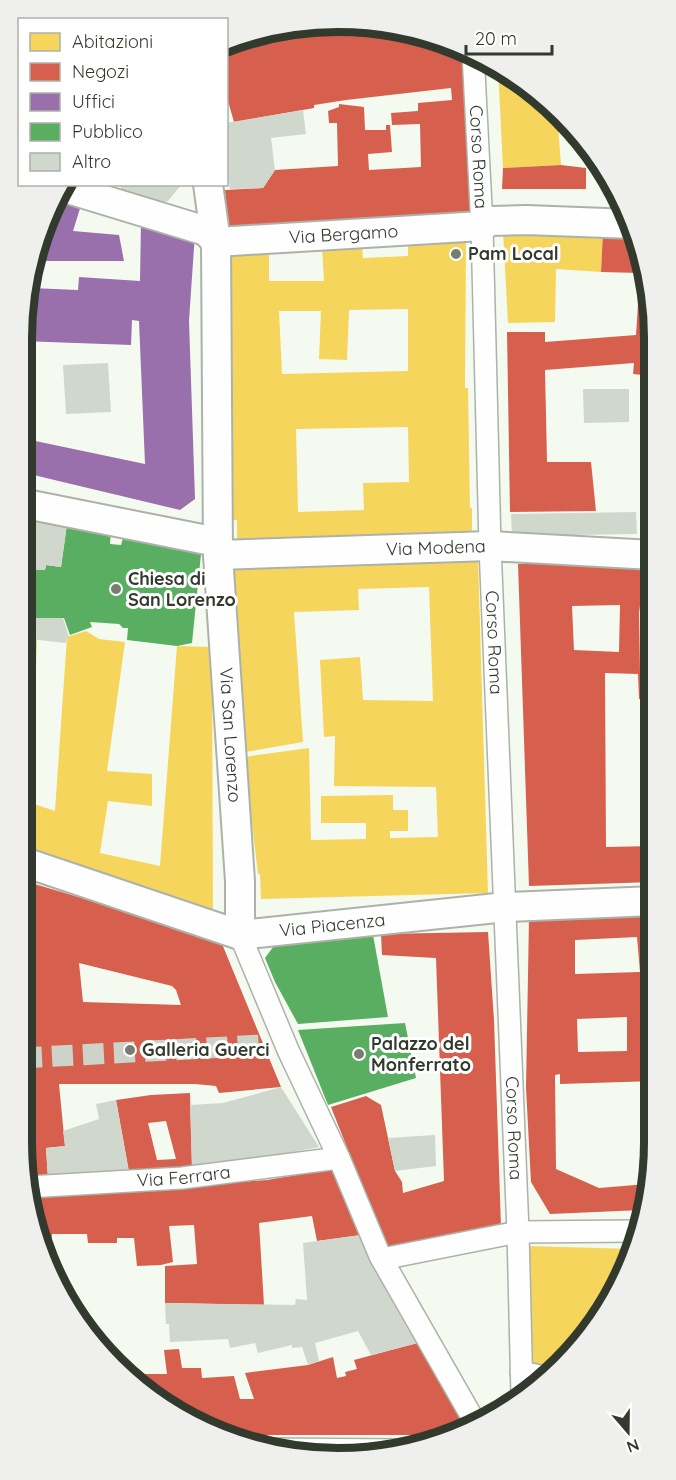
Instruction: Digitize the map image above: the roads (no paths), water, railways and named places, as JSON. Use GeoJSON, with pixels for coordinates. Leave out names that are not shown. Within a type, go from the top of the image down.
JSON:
{"type":"FeatureCollection","features":[{"type":"Feature","properties":{"kind":"street","name":"Corso Roma"},"geometry":{"type":"LineString","coordinates":[[474,63],[482,226],[490,546],[506,907],[522,1387]]}},
{"type":"Feature","properties":{"kind":"street","name":"Via San Lorenzo"},"geometry":{"type":"LineString","coordinates":[[208,186],[216,242],[218,549],[240,881],[240,935],[293,1061],[339,1158],[381,1257],[472,1418]]}},
{"type":"Feature","properties":{"kind":"street"},"geometry":{"type":"LineString","coordinates":[[70,190],[206,231],[216,242]]}},
{"type":"Feature","properties":{"kind":"street","name":"Via Bergamo"},"geometry":{"type":"LineString","coordinates":[[216,242],[482,226],[491,221],[622,224]]}},
{"type":"Feature","properties":{"kind":"street","name":"Via Modena"},"geometry":{"type":"LineString","coordinates":[[32,505],[218,549],[490,546],[644,555]]}},
{"type":"Feature","properties":{"kind":"street","name":"Via Piacenza"},"geometry":{"type":"LineString","coordinates":[[32,865],[240,935],[506,907],[644,901]]}},
{"type":"Feature","properties":{"kind":"street","name":"Via Ferrara"},"geometry":{"type":"LineString","coordinates":[[35,1187],[182,1178],[339,1158]]}},
{"type":"Feature","properties":{"kind":"street"},"geometry":{"type":"LineString","coordinates":[[381,1257],[518,1232],[631,1231]]}},
{"type":"Feature","properties":{"kind":"street"},"geometry":{"type":"LineString","coordinates":[[521,1372],[536,1375]]}},
{"type":"Feature","properties":{"kind":"tunnel"},"geometry":{"type":"LineString","coordinates":[[32,1057],[263,1045]]}},
{"type":"Feature","properties":{"kind":"place","name":"Pam Local"},"geometry":{"type":"Point","coordinates":[456,254]}},
{"type":"Feature","properties":{"kind":"place","name":"Chiesa di San Lorenzo"},"geometry":{"type":"Point","coordinates":[116,589]}},
{"type":"Feature","properties":{"kind":"place","name":"Galleria Guerci"},"geometry":{"type":"Point","coordinates":[130,1050]}},
{"type":"Feature","properties":{"kind":"place","name":"Palazzo del Monferrato"},"geometry":{"type":"Point","coordinates":[359,1054]}}]}
